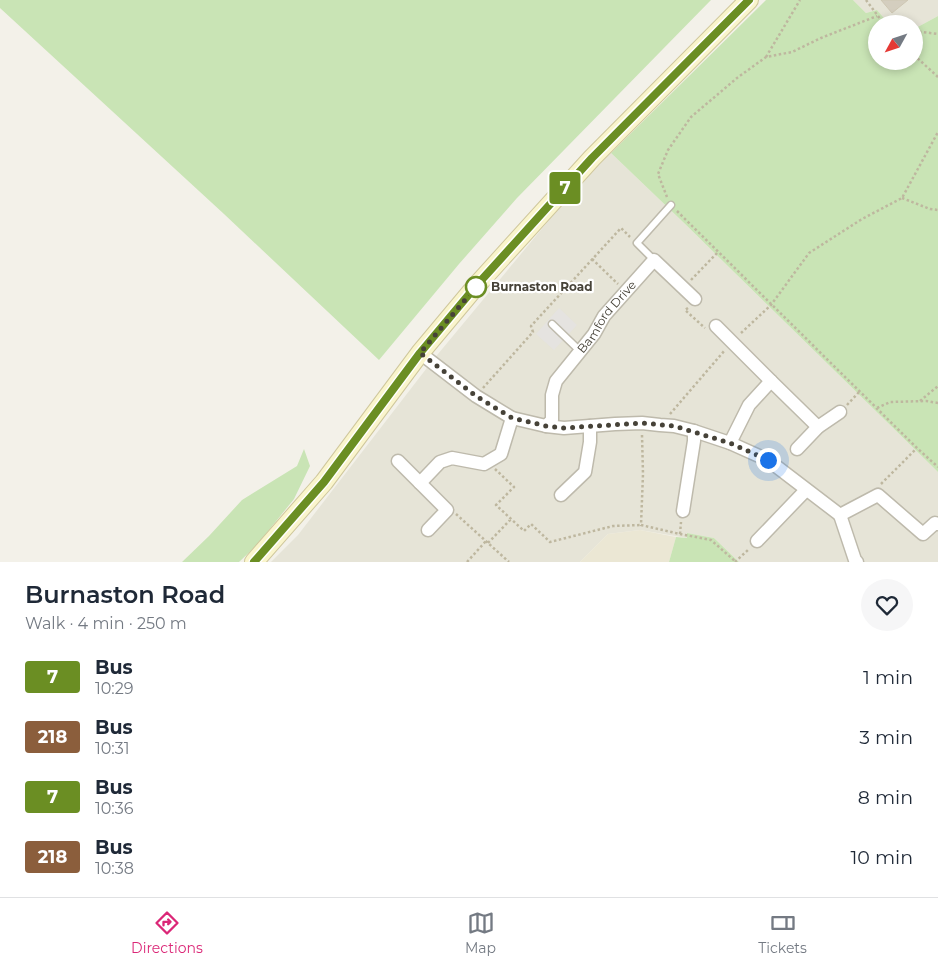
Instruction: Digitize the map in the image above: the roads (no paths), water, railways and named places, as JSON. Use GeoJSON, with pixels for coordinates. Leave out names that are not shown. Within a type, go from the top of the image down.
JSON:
{"type":"FeatureCollection","features":[{"type":"Feature","properties":{"kind":"street"},"geometry":{"type":"LineString","coordinates":[[254,562],[324,482],[420,353],[476,286],[592,158],[745,1]]}},
{"type":"Feature","properties":{"kind":"street"},"geometry":{"type":"LineString","coordinates":[[654,260],[695,300]]}},
{"type":"Feature","properties":{"kind":"street","name":"Bamford Drive"},"geometry":{"type":"LineString","coordinates":[[546,426],[552,420],[552,395],[556,381],[594,334],[604,316],[654,260]]}},
{"type":"Feature","properties":{"kind":"street"},"geometry":{"type":"LineString","coordinates":[[716,326],[818,427]]}},
{"type":"Feature","properties":{"kind":"street"},"geometry":{"type":"LineString","coordinates":[[420,353],[476,396],[512,418],[564,428],[642,423],[674,426],[730,443],[768,460],[840,515],[855,561]]}},
{"type":"Feature","properties":{"kind":"street"},"geometry":{"type":"LineString","coordinates":[[730,443],[749,404],[770,381]]}},
{"type":"Feature","properties":{"kind":"street"},"geometry":{"type":"LineString","coordinates":[[797,449],[818,427],[840,412]]}},
{"type":"Feature","properties":{"kind":"street"},"geometry":{"type":"LineString","coordinates":[[420,483],[440,462],[452,458],[484,464],[501,454],[512,418]]}},
{"type":"Feature","properties":{"kind":"street"},"geometry":{"type":"LineString","coordinates":[[561,495],[585,472],[590,442],[590,426]]}},
{"type":"Feature","properties":{"kind":"street"},"geometry":{"type":"LineString","coordinates":[[683,511],[694,431]]}},
{"type":"Feature","properties":{"kind":"street"},"geometry":{"type":"LineString","coordinates":[[398,461],[447,510],[428,530]]}},
{"type":"Feature","properties":{"kind":"street"},"geometry":{"type":"LineString","coordinates":[[757,541],[806,490]]}},
{"type":"Feature","properties":{"kind":"street"},"geometry":{"type":"LineString","coordinates":[[840,515],[878,495],[923,534],[935,523],[938,524]]}},
{"type":"Feature","properties":{"kind":"lane"},"geometry":{"type":"LineString","coordinates":[[654,260],[637,243],[671,205]]}},
{"type":"Feature","properties":{"kind":"lane"},"geometry":{"type":"LineString","coordinates":[[552,324],[580,351]]}},
{"type":"Feature","properties":{"kind":"place","name":"Burnaston Road"},"geometry":{"type":"Point","coordinates":[476,287]}}]}
